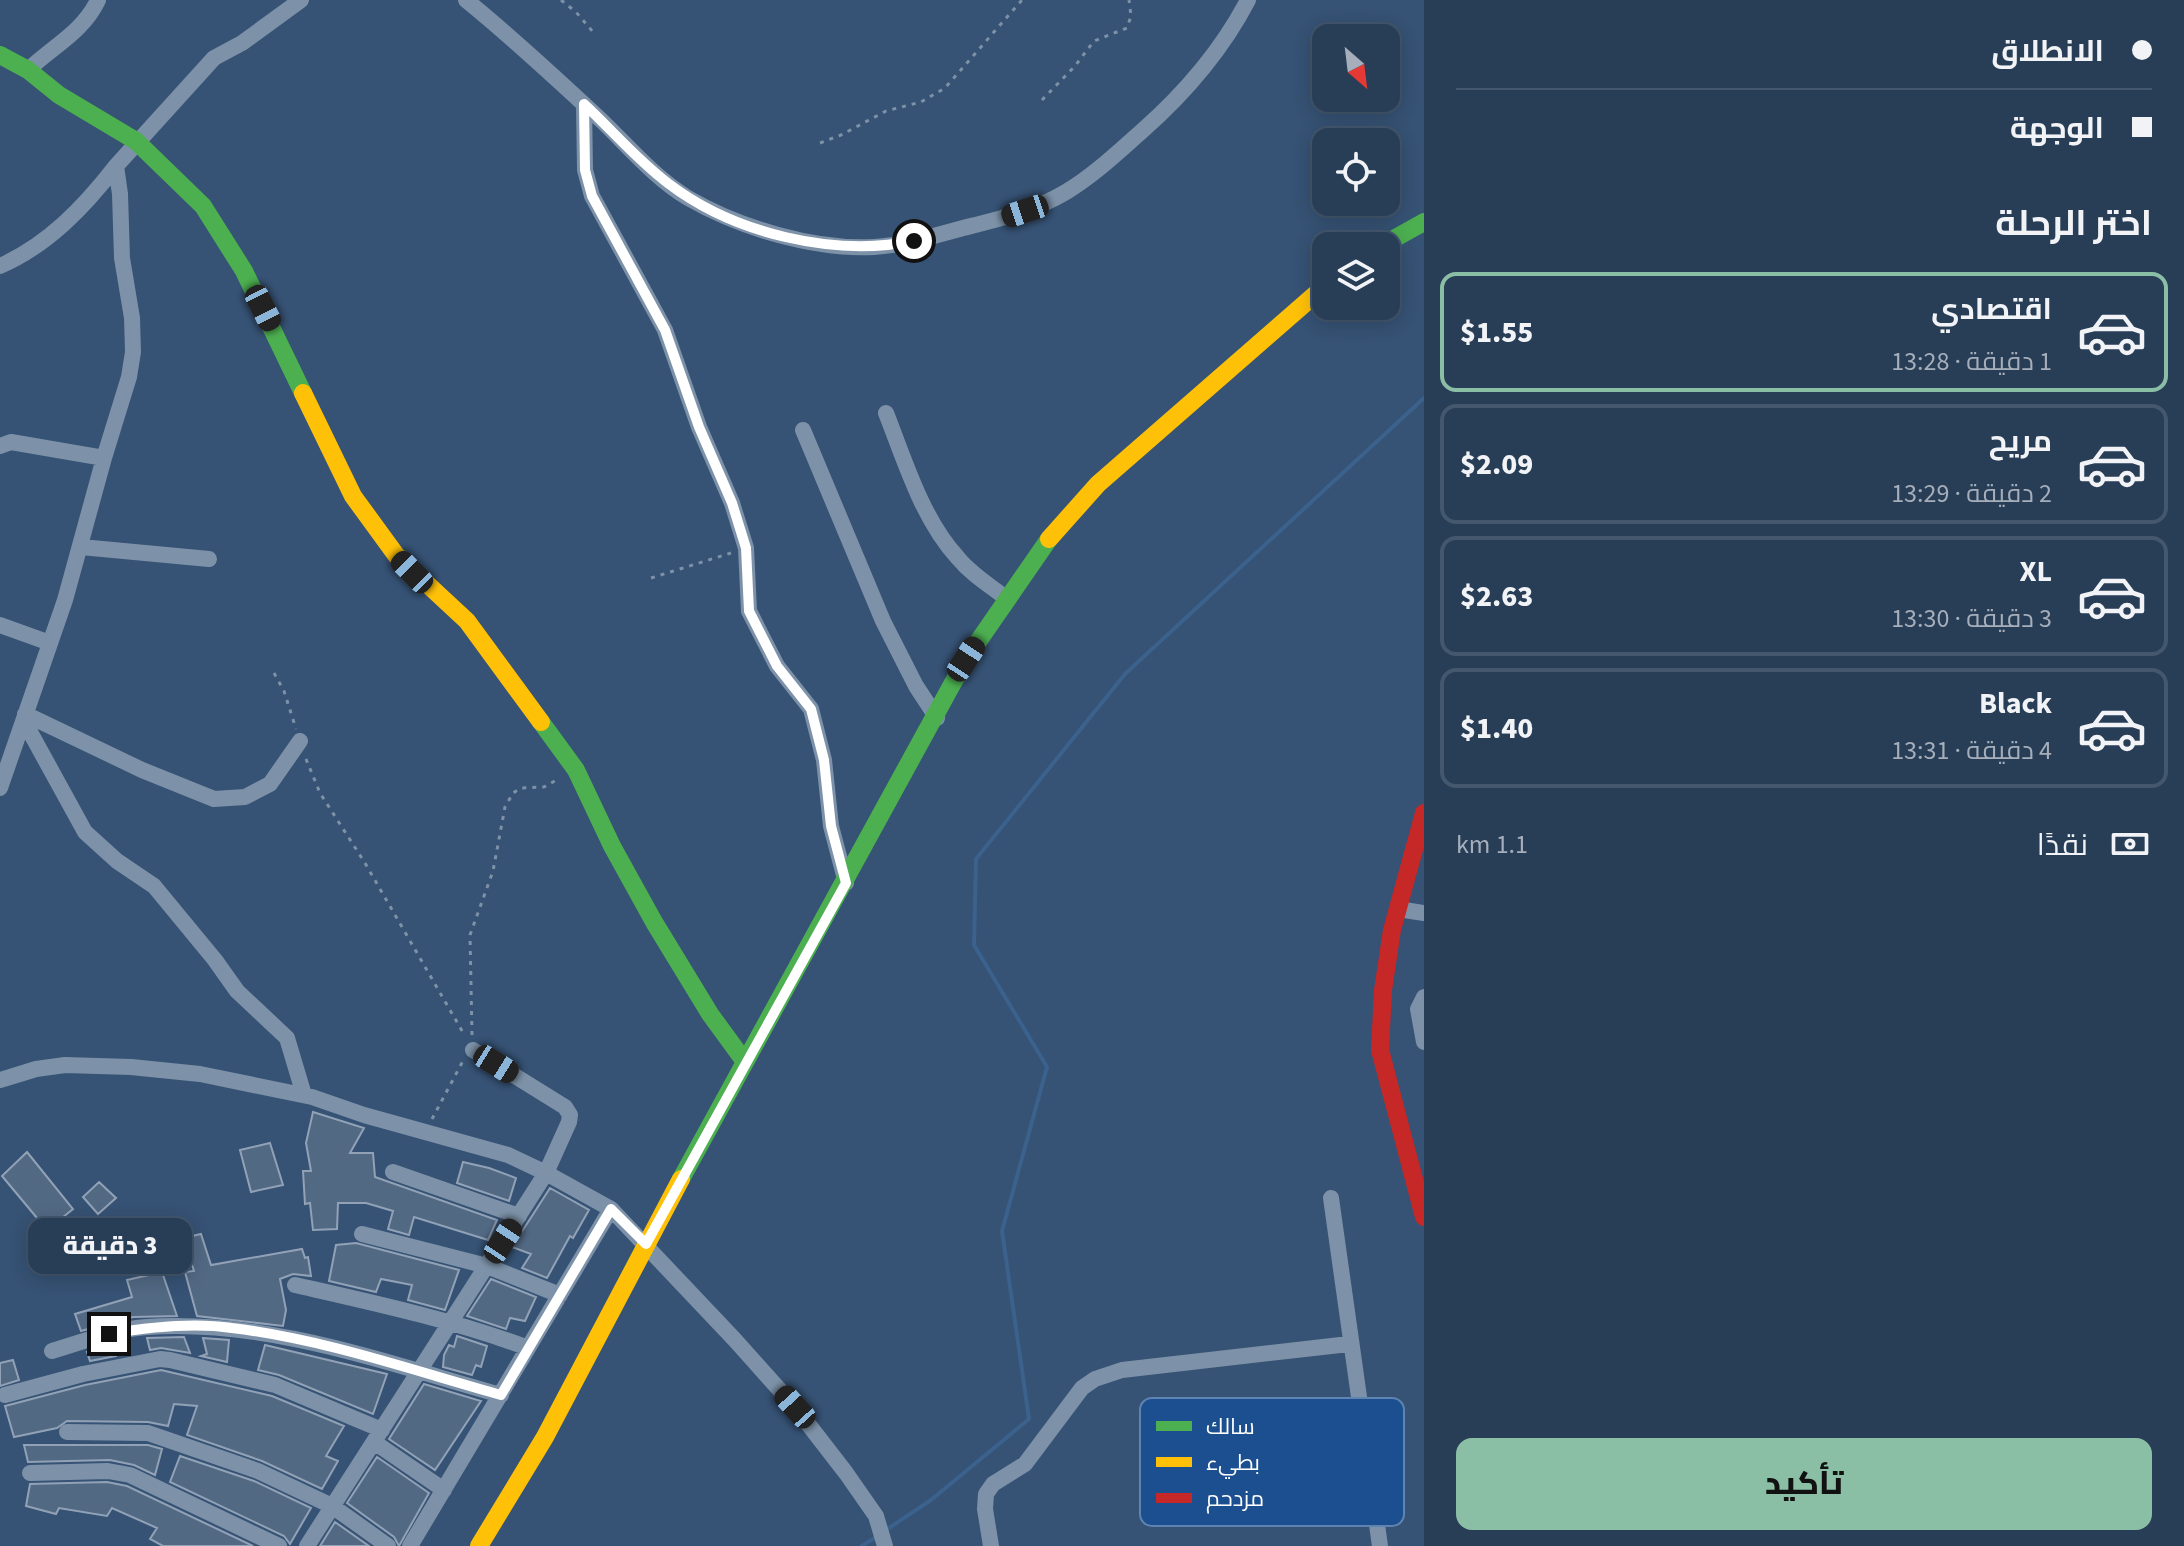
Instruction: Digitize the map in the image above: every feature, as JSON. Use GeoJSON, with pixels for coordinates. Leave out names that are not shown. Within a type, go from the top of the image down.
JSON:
{"type":"FeatureCollection","features":[{"type":"Feature","properties":{"kind":"street"},"geometry":{"type":"LineString","coordinates":[[28,70],[74,34],[88,19],[98,0]]}},
{"type":"Feature","properties":{"kind":"street"},"geometry":{"type":"LineString","coordinates":[[0,266],[43,242],[91,198],[136,141],[214,58],[242,43],[301,0]]}},
{"type":"Feature","properties":{"kind":"street"},"geometry":{"type":"LineString","coordinates":[[466,0],[584,104],[668,184],[725,217],[814,243],[857,247],[895,245],[1025,211],[1082,181],[1190,86],[1225,40],[1248,0]]}},
{"type":"Feature","properties":{"kind":"street"},"geometry":{"type":"LineString","coordinates":[[0,55],[136,141],[190,192],[225,239],[282,345],[353,496],[396,555],[467,621],[576,770],[612,846],[654,922],[710,1014],[745,1062]]}},
{"type":"Feature","properties":{"kind":"street"},"geometry":{"type":"LineString","coordinates":[[584,104],[585,170],[592,196],[670,342],[694,415],[732,503],[746,548],[749,611],[777,666],[811,709],[824,760],[831,826],[846,883]]}},
{"type":"Feature","properties":{"kind":"street"},"geometry":{"type":"LineString","coordinates":[[0,788],[81,547],[129,377],[133,352],[132,318],[122,258],[116,166]]}},
{"type":"Feature","properties":{"kind":"street"},"geometry":{"type":"LineString","coordinates":[[1400,235],[1424,222]]}},
{"type":"Feature","properties":{"kind":"street"},"geometry":{"type":"LineString","coordinates":[[479,1546],[545,1437],[646,1244],[937,718],[966,659],[1006,598],[1069,512],[1312,297]]}},
{"type":"Feature","properties":{"kind":"street"},"geometry":{"type":"LineString","coordinates":[[886,413],[919,493],[945,543],[959,560],[1006,598]]}},
{"type":"Feature","properties":{"kind":"street"},"geometry":{"type":"LineString","coordinates":[[803,430],[883,621],[916,686],[937,718]]}},
{"type":"Feature","properties":{"kind":"street"},"geometry":{"type":"LineString","coordinates":[[0,446],[11,442],[104,458]]}},
{"type":"Feature","properties":{"kind":"street"},"geometry":{"type":"LineString","coordinates":[[81,547],[209,559]]}},
{"type":"Feature","properties":{"kind":"street"},"geometry":{"type":"LineString","coordinates":[[0,625],[50,643]]}},
{"type":"Feature","properties":{"kind":"street"},"geometry":{"type":"LineString","coordinates":[[24,718],[189,790],[225,800],[245,797],[270,784],[300,741]]}},
{"type":"Feature","properties":{"kind":"street"},"geometry":{"type":"LineString","coordinates":[[24,718],[85,832],[117,861],[154,886],[247,1003],[287,1038],[304,1095]]}},
{"type":"Feature","properties":{"kind":"street"},"geometry":{"type":"LineString","coordinates":[[1424,813],[1398,909],[1380,1008],[1380,1050],[1424,1217]]}},
{"type":"Feature","properties":{"kind":"street"},"geometry":{"type":"LineString","coordinates":[[1398,909],[1424,913]]}},
{"type":"Feature","properties":{"kind":"street"},"geometry":{"type":"LineString","coordinates":[[1424,997],[1418,1009],[1424,1042]]}},
{"type":"Feature","properties":{"kind":"street"},"geometry":{"type":"LineString","coordinates":[[307,1546],[546,1173],[570,1115],[565,1107],[473,1050]]}},
{"type":"Feature","properties":{"kind":"street"},"geometry":{"type":"LineString","coordinates":[[0,1080],[36,1069],[65,1065],[200,1074],[304,1095],[508,1155],[546,1173],[611,1209],[795,1407],[876,1516],[885,1546]]}},
{"type":"Feature","properties":{"kind":"street"},"geometry":{"type":"LineString","coordinates":[[393,1172],[519,1216]]}},
{"type":"Feature","properties":{"kind":"street"},"geometry":{"type":"LineString","coordinates":[[1331,1198],[1357,1398]]}},
{"type":"Feature","properties":{"kind":"street"},"geometry":{"type":"LineString","coordinates":[[410,1546],[611,1209]]}},
{"type":"Feature","properties":{"kind":"street"},"geometry":{"type":"LineString","coordinates":[[362,1234],[487,1266],[560,1295]]}},
{"type":"Feature","properties":{"kind":"street"},"geometry":{"type":"LineString","coordinates":[[295,1285],[451,1323],[528,1348]]}},
{"type":"Feature","properties":{"kind":"street"},"geometry":{"type":"LineString","coordinates":[[52,1351],[146,1327],[230,1327],[327,1346],[501,1395]]}},
{"type":"Feature","properties":{"kind":"street"},"geometry":{"type":"LineString","coordinates":[[991,1546],[985,1509],[986,1494],[993,1484],[1025,1464],[1082,1388],[1095,1379],[1122,1370],[1349,1344]]}},
{"type":"Feature","properties":{"kind":"street"},"geometry":{"type":"LineString","coordinates":[[5,1395],[83,1374],[160,1359],[170,1360],[275,1385],[378,1436],[444,1490]]}},
{"type":"Feature","properties":{"kind":"street"},"geometry":{"type":"LineString","coordinates":[[67,1432],[148,1433],[258,1471],[332,1506],[388,1546]]}},
{"type":"Feature","properties":{"kind":"street"},"geometry":{"type":"LineString","coordinates":[[30,1473],[108,1471],[130,1475],[279,1546]]}},
{"type":"Feature","properties":{"kind":"street"},"geometry":{"type":"LineString","coordinates":[[1377,1526],[1380,1546]]}},
{"type":"Feature","properties":{"kind":"path"},"geometry":{"type":"LineString","coordinates":[[561,0],[593,32]]}},
{"type":"Feature","properties":{"kind":"path"},"geometry":{"type":"LineString","coordinates":[[820,143],[886,111],[921,102],[945,88],[1022,0]]}},
{"type":"Feature","properties":{"kind":"path"},"geometry":{"type":"LineString","coordinates":[[1042,100],[1094,41],[1127,28],[1131,16],[1129,0]]}},
{"type":"Feature","properties":{"kind":"path"},"geometry":{"type":"LineString","coordinates":[[651,578],[746,548]]}},
{"type":"Feature","properties":{"kind":"path"},"geometry":{"type":"LineString","coordinates":[[274,673],[284,691],[320,793],[365,863],[473,1050]]}},
{"type":"Feature","properties":{"kind":"path"},"geometry":{"type":"LineString","coordinates":[[426,1133],[462,1062],[473,1050],[470,935],[493,871],[508,799],[521,788],[544,787],[576,770]]}},
{"type":"Feature","properties":{"kind":"building"},"geometry":{"type":"Polygon","coordinates":[[[313,1112],[364,1128],[350,1153],[373,1153],[375,1177],[497,1220],[488,1240],[414,1217],[409,1235],[388,1229],[393,1211],[366,1203],[338,1203],[337,1229],[313,1230],[310,1203],[305,1204],[303,1171],[311,1171],[306,1143],[313,1112]]]}},
{"type":"Feature","properties":{"kind":"building"},"geometry":{"type":"Polygon","coordinates":[[[270,1143],[283,1185],[251,1192],[240,1150],[270,1143]]]}},
{"type":"Feature","properties":{"kind":"building"},"geometry":{"type":"Polygon","coordinates":[[[27,1152],[73,1209],[47,1230],[2,1176],[27,1152]]]}},
{"type":"Feature","properties":{"kind":"building"},"geometry":{"type":"Polygon","coordinates":[[[463,1162],[516,1178],[509,1201],[457,1183],[463,1162]]]}},
{"type":"Feature","properties":{"kind":"building"},"geometry":{"type":"Polygon","coordinates":[[[99,1182],[116,1198],[98,1214],[83,1197],[99,1182]]]}},
{"type":"Feature","properties":{"kind":"building"},"geometry":{"type":"Polygon","coordinates":[[[550,1188],[589,1210],[573,1238],[570,1236],[547,1278],[522,1268],[531,1254],[512,1247],[550,1188]]]}},
{"type":"Feature","properties":{"kind":"building"},"geometry":{"type":"Polygon","coordinates":[[[201,1234],[211,1265],[302,1249],[305,1258],[308,1257],[311,1276],[293,1274],[280,1279],[286,1310],[283,1326],[197,1316],[185,1272],[194,1271],[183,1238],[201,1234]]]}},
{"type":"Feature","properties":{"kind":"building"},"geometry":{"type":"Polygon","coordinates":[[[356,1243],[459,1270],[445,1310],[408,1300],[412,1285],[381,1279],[376,1292],[329,1281],[336,1245],[356,1243]]]}},
{"type":"Feature","properties":{"kind":"building"},"geometry":{"type":"Polygon","coordinates":[[[162,1272],[177,1316],[133,1317],[81,1331],[75,1314],[132,1297],[127,1280],[162,1272]]]}},
{"type":"Feature","properties":{"kind":"building"},"geometry":{"type":"Polygon","coordinates":[[[491,1279],[536,1297],[525,1321],[510,1318],[506,1329],[467,1316],[491,1279]]]}},
{"type":"Feature","properties":{"kind":"building"},"geometry":{"type":"Polygon","coordinates":[[[457,1336],[487,1346],[481,1367],[476,1365],[472,1375],[443,1367],[444,1355],[449,1345],[454,1347],[457,1336]]]}},
{"type":"Feature","properties":{"kind":"building"},"geometry":{"type":"Polygon","coordinates":[[[184,1337],[190,1353],[161,1348],[150,1350],[147,1338],[184,1337]]]}},
{"type":"Feature","properties":{"kind":"building"},"geometry":{"type":"Polygon","coordinates":[[[203,1338],[229,1340],[227,1362],[201,1356],[207,1354],[203,1338]]]}},
{"type":"Feature","properties":{"kind":"building"},"geometry":{"type":"Polygon","coordinates":[[[113,1344],[116,1356],[90,1361],[87,1352],[113,1344]]]}},
{"type":"Feature","properties":{"kind":"building"},"geometry":{"type":"Polygon","coordinates":[[[265,1345],[387,1374],[373,1414],[279,1375],[258,1370],[265,1345]]]}},
{"type":"Feature","properties":{"kind":"building"},"geometry":{"type":"Polygon","coordinates":[[[13,1360],[19,1380],[0,1386],[0,1363],[13,1360]]]}},
{"type":"Feature","properties":{"kind":"building"},"geometry":{"type":"Polygon","coordinates":[[[161,1370],[272,1396],[344,1426],[326,1456],[338,1461],[322,1489],[262,1461],[187,1435],[197,1406],[174,1404],[168,1426],[148,1422],[67,1421],[57,1428],[14,1437],[5,1406],[85,1385],[161,1370]]]}},
{"type":"Feature","properties":{"kind":"building"},"geometry":{"type":"Polygon","coordinates":[[[424,1384],[481,1401],[435,1470],[389,1439],[424,1384]]]}},
{"type":"Feature","properties":{"kind":"building"},"geometry":{"type":"Polygon","coordinates":[[[24,1445],[148,1445],[162,1449],[155,1475],[134,1465],[110,1460],[28,1462],[24,1445]]]}},
{"type":"Feature","properties":{"kind":"building"},"geometry":{"type":"Polygon","coordinates":[[[180,1456],[254,1481],[311,1508],[290,1544],[284,1536],[170,1482],[180,1456]]]}},
{"type":"Feature","properties":{"kind":"building"},"geometry":{"type":"Polygon","coordinates":[[[377,1457],[429,1493],[399,1546],[394,1537],[347,1503],[377,1457]]]}},
{"type":"Feature","properties":{"kind":"building"},"geometry":{"type":"Polygon","coordinates":[[[107,1482],[127,1486],[253,1546],[163,1546],[150,1539],[157,1528],[112,1508],[107,1516],[59,1508],[56,1514],[26,1506],[30,1484],[107,1482]]]}},
{"type":"Feature","properties":{"kind":"building"},"geometry":{"type":"Polygon","coordinates":[[[335,1522],[369,1546],[320,1546],[335,1522]]]}},
{"type":"Feature","properties":{"kind":"waterway"},"geometry":{"type":"LineString","coordinates":[[886,1530],[931,1500],[1029,1419],[1002,1231],[1047,1067],[974,945],[976,859],[1125,674],[1424,398]]}},
{"type":"Feature","properties":{"kind":"waterway"},"geometry":{"type":"LineString","coordinates":[[862,1546],[876,1537]]}},
{"type":"Feature","properties":{"kind":"traffic: fast"},"geometry":{"type":"LineString","coordinates":[[0,55],[136,141],[203,206],[244,271],[303,393]]}},
{"type":"Feature","properties":{"kind":"traffic: fast"},"geometry":{"type":"LineString","coordinates":[[1400,235],[1424,222]]}},
{"type":"Feature","properties":{"kind":"traffic: fast"},"geometry":{"type":"LineString","coordinates":[[681,1179],[966,659],[1049,539]]}},
{"type":"Feature","properties":{"kind":"traffic: fast"},"geometry":{"type":"LineString","coordinates":[[541,722],[576,770],[612,846],[654,922],[710,1014],[745,1062]]}},
{"type":"Feature","properties":{"kind":"traffic: slow"},"geometry":{"type":"LineString","coordinates":[[1049,539],[1098,484],[1312,297]]}},
{"type":"Feature","properties":{"kind":"traffic: slow"},"geometry":{"type":"LineString","coordinates":[[303,393],[353,496],[396,555],[467,621],[541,722]]}},
{"type":"Feature","properties":{"kind":"traffic: slow"},"geometry":{"type":"LineString","coordinates":[[479,1546],[545,1437],[681,1179]]}},
{"type":"Feature","properties":{"kind":"traffic: jam"},"geometry":{"type":"LineString","coordinates":[[1424,813],[1392,930],[1383,990],[1380,1050],[1424,1217]]}},
{"type":"Feature","properties":{"kind":"route"},"geometry":{"type":"LineString","coordinates":[[109,1334],[146,1327],[230,1327],[327,1346],[501,1395],[611,1209],[646,1244],[846,883],[831,826],[824,760],[811,709],[777,666],[749,611],[746,548],[732,503],[685,391],[665,330],[592,196],[585,170],[584,104],[668,184],[725,217],[814,243],[835,246],[875,247],[914,241]]}}]}
